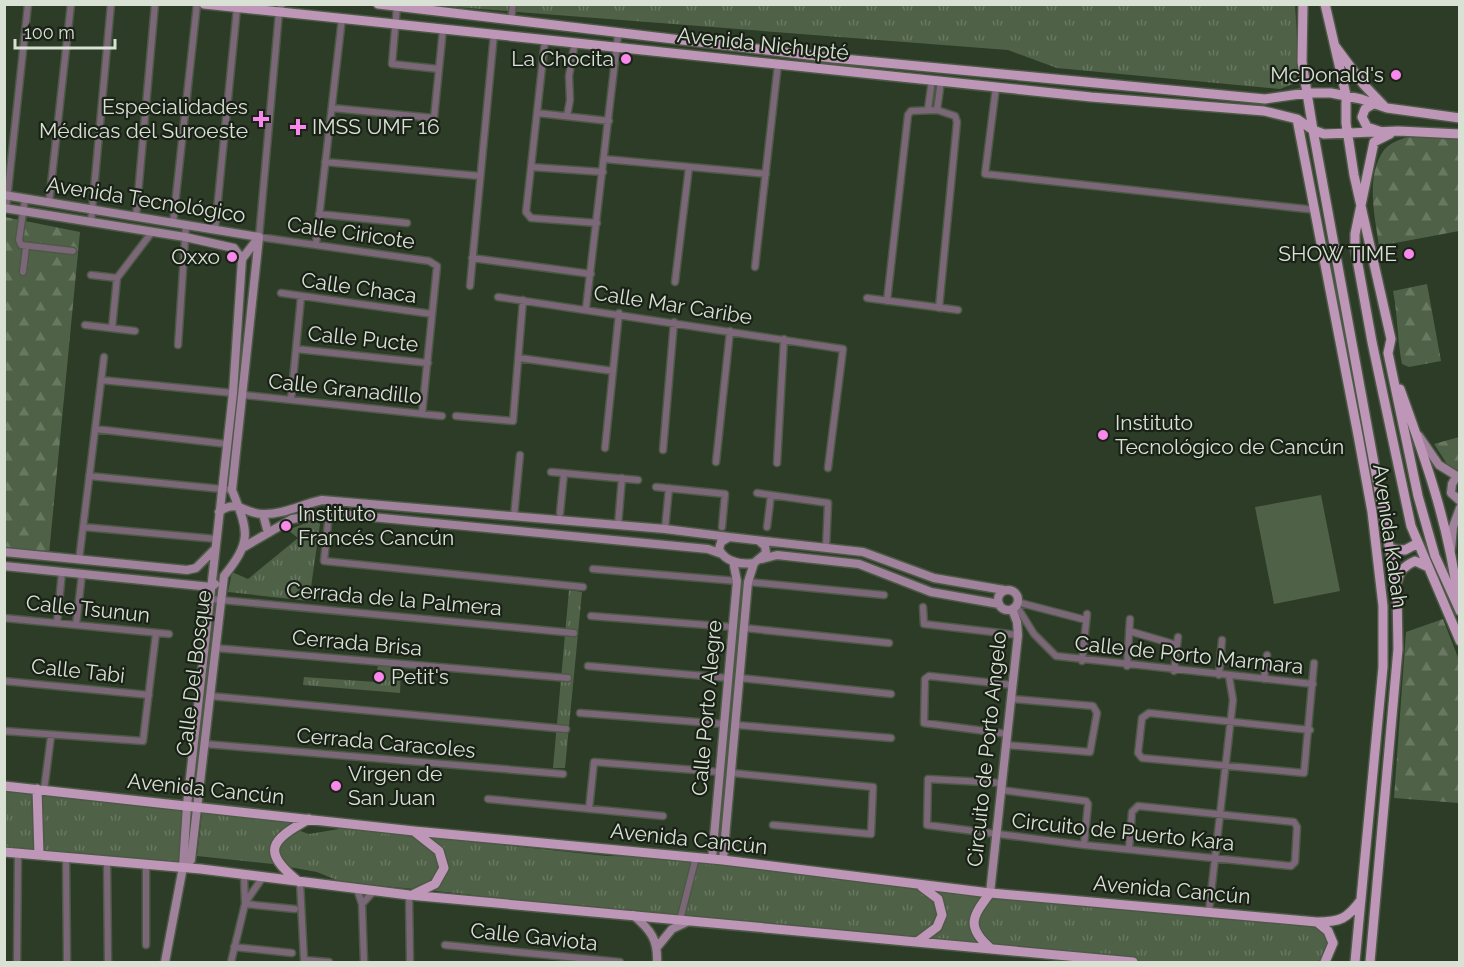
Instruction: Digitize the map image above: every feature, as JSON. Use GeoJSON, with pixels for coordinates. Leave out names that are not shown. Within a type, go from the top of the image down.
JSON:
{"type":"FeatureCollection","features":[{"type":"Feature","properties":{"kind":"main road","name":"Avenida Nichupté"},"geometry":{"type":"LineString","coordinates":[[204,4],[237,8],[281,8],[342,18],[544,40],[996,87],[1264,111],[1297,119],[1313,130]]}},
{"type":"Feature","properties":{"kind":"main road","name":"Avenida Nichupté"},"geometry":{"type":"LineString","coordinates":[[378,4],[618,35],[1265,99],[1307,93],[1346,95]]}},
{"type":"Feature","properties":{"kind":"main road"},"geometry":{"type":"LineString","coordinates":[[1303,4],[1302,62],[1307,93]]}},
{"type":"Feature","properties":{"kind":"main road"},"geometry":{"type":"LineString","coordinates":[[1325,4],[1346,95],[1387,108],[1460,118]]}},
{"type":"Feature","properties":{"kind":"main road"},"geometry":{"type":"LineString","coordinates":[[1334,44],[1364,85],[1387,108]]}},
{"type":"Feature","properties":{"kind":"main road"},"geometry":{"type":"LineString","coordinates":[[832,69],[833,58]]}},
{"type":"Feature","properties":{"kind":"main road","name":"Avenida Kabah"},"geometry":{"type":"LineString","coordinates":[[1307,93],[1397,589],[1398,649],[1370,963]]}},
{"type":"Feature","properties":{"kind":"main road","name":"Avenida Kabah"},"geometry":{"type":"LineString","coordinates":[[1346,95],[1348,134],[1354,175],[1363,206],[1391,339],[1388,353],[1418,496],[1435,556],[1459,610]]}},
{"type":"Feature","properties":{"kind":"main road"},"geometry":{"type":"LineString","coordinates":[[1264,111],[1265,99]]}},
{"type":"Feature","properties":{"kind":"main road"},"geometry":{"type":"LineString","coordinates":[[1373,104],[1363,113],[1364,122],[1367,127],[1382,132]]}},
{"type":"Feature","properties":{"kind":"main road","name":"Avenida Kabah"},"geometry":{"type":"LineString","coordinates":[[1297,119],[1372,512],[1383,606],[1383,646],[1355,963]]}},
{"type":"Feature","properties":{"kind":"main road"},"geometry":{"type":"LineString","coordinates":[[1313,130],[1324,134],[1398,131],[1460,134]]}},
{"type":"Feature","properties":{"kind":"main road"},"geometry":{"type":"LineString","coordinates":[[1363,206],[1368,164],[1374,142],[1398,131]]}},
{"type":"Feature","properties":{"kind":"main road"},"geometry":{"type":"LineString","coordinates":[[1319,225],[1324,196]]}},
{"type":"Feature","properties":{"kind":"main road","name":"Avenida Kabah"},"geometry":{"type":"LineString","coordinates":[[1363,206],[1355,234],[1355,248],[1411,526],[1460,641]]}},
{"type":"Feature","properties":{"kind":"main road"},"geometry":{"type":"LineString","coordinates":[[1388,353],[1417,434],[1451,549],[1459,610]]}},
{"type":"Feature","properties":{"kind":"main road"},"geometry":{"type":"LineString","coordinates":[[1358,435],[1375,459]]}},
{"type":"Feature","properties":{"kind":"main road"},"geometry":{"type":"LineString","coordinates":[[1391,549],[1405,550],[1418,543]]}},
{"type":"Feature","properties":{"kind":"main road"},"geometry":{"type":"LineString","coordinates":[[1397,589],[1398,574],[1406,564],[1415,561],[1428,567]]}},
{"type":"Feature","properties":{"kind":"main road"},"geometry":{"type":"LineString","coordinates":[[1383,646],[1398,619]]}},
{"type":"Feature","properties":{"kind":"main road"},"geometry":{"type":"LineString","coordinates":[[1371,794],[1390,735]]}},
{"type":"Feature","properties":{"kind":"main road","name":"Avenida Cancún"},"geometry":{"type":"LineString","coordinates":[[4,786],[414,831],[696,857],[990,893],[1317,922],[1340,922],[1349,916],[1361,900]]}},
{"type":"Feature","properties":{"kind":"main road"},"geometry":{"type":"LineString","coordinates":[[39,855],[41,789]]}},
{"type":"Feature","properties":{"kind":"main road"},"geometry":{"type":"LineString","coordinates":[[300,882],[279,865],[274,849],[278,839],[288,830],[309,819]]}},
{"type":"Feature","properties":{"kind":"main road"},"geometry":{"type":"LineString","coordinates":[[409,895],[431,887],[440,879],[443,871],[439,851],[414,831]]}},
{"type":"Feature","properties":{"kind":"main road"},"geometry":{"type":"LineString","coordinates":[[4,852],[183,867],[409,895],[990,948],[1086,961],[1132,963]]}},
{"type":"Feature","properties":{"kind":"main road"},"geometry":{"type":"LineString","coordinates":[[917,884],[938,899],[942,915],[937,927],[917,942]]}},
{"type":"Feature","properties":{"kind":"main road"},"geometry":{"type":"LineString","coordinates":[[990,893],[977,910],[974,922],[978,935],[990,948]]}},
{"type":"Feature","properties":{"kind":"main road"},"geometry":{"type":"LineString","coordinates":[[1317,922],[1328,931],[1333,943],[1325,963]]}},
{"type":"Feature","properties":{"kind":"street"},"geometry":{"type":"LineString","coordinates":[[5,208],[28,4]]}},
{"type":"Feature","properties":{"kind":"street"},"geometry":{"type":"LineString","coordinates":[[49,202],[71,4]]}},
{"type":"Feature","properties":{"kind":"street"},"geometry":{"type":"LineString","coordinates":[[91,222],[111,4]]}},
{"type":"Feature","properties":{"kind":"street"},"geometry":{"type":"LineString","coordinates":[[136,217],[155,4]]}},
{"type":"Feature","properties":{"kind":"street"},"geometry":{"type":"LineString","coordinates":[[173,223],[196,4]]}},
{"type":"Feature","properties":{"kind":"street"},"geometry":{"type":"LineString","coordinates":[[511,21],[513,4]]}},
{"type":"Feature","properties":{"kind":"street"},"geometry":{"type":"LineString","coordinates":[[397,6],[392,64],[439,69]]}},
{"type":"Feature","properties":{"kind":"street"},"geometry":{"type":"LineString","coordinates":[[215,230],[237,8]]}},
{"type":"Feature","properties":{"kind":"street"},"geometry":{"type":"LineString","coordinates":[[244,547],[245,520],[232,490],[244,395],[281,8]]}},
{"type":"Feature","properties":{"kind":"street"},"geometry":{"type":"LineString","coordinates":[[316,244],[342,18]]}},
{"type":"Feature","properties":{"kind":"street"},"geometry":{"type":"LineString","coordinates":[[332,108],[434,118],[443,29]]}},
{"type":"Feature","properties":{"kind":"street"},"geometry":{"type":"LineString","coordinates":[[470,286],[494,34]]}},
{"type":"Feature","properties":{"kind":"street"},"geometry":{"type":"LineString","coordinates":[[586,308],[618,35]]}},
{"type":"Feature","properties":{"kind":"street"},"geometry":{"type":"LineString","coordinates":[[544,40],[528,216],[597,223]]}},
{"type":"Feature","properties":{"kind":"street"},"geometry":{"type":"LineString","coordinates":[[567,116],[570,100],[569,76],[575,42]]}},
{"type":"Feature","properties":{"kind":"street"},"geometry":{"type":"LineString","coordinates":[[755,267],[778,64]]}},
{"type":"Feature","properties":{"kind":"street"},"geometry":{"type":"LineString","coordinates":[[928,109],[937,81]]}},
{"type":"Feature","properties":{"kind":"street"},"geometry":{"type":"LineString","coordinates":[[937,81],[937,110]]}},
{"type":"Feature","properties":{"kind":"street"},"geometry":{"type":"LineString","coordinates":[[996,87],[985,174],[1316,210]]}},
{"type":"Feature","properties":{"kind":"street"},"geometry":{"type":"LineString","coordinates":[[887,301],[908,115],[911,111],[937,110],[955,116],[957,122],[939,308]]}},
{"type":"Feature","properties":{"kind":"street"},"geometry":{"type":"LineString","coordinates":[[537,113],[609,121]]}},
{"type":"Feature","properties":{"kind":"street"},"geometry":{"type":"LineString","coordinates":[[604,159],[766,174]]}},
{"type":"Feature","properties":{"kind":"street"},"geometry":{"type":"LineString","coordinates":[[325,162],[480,176]]}},
{"type":"Feature","properties":{"kind":"street"},"geometry":{"type":"LineString","coordinates":[[531,167],[603,172]]}},
{"type":"Feature","properties":{"kind":"street"},"geometry":{"type":"LineString","coordinates":[[675,282],[689,167]]}},
{"type":"Feature","properties":{"kind":"street","name":"Avenida Tecnológico"},"geometry":{"type":"LineString","coordinates":[[5,208],[185,237],[234,248],[242,259],[259,237],[6,196]]}},
{"type":"Feature","properties":{"kind":"street"},"geometry":{"type":"LineString","coordinates":[[25,199],[20,240],[26,247],[72,251]]}},
{"type":"Feature","properties":{"kind":"street"},"geometry":{"type":"LineString","coordinates":[[319,214],[407,223]]}},
{"type":"Feature","properties":{"kind":"street"},"geometry":{"type":"LineString","coordinates":[[178,345],[186,225]]}},
{"type":"Feature","properties":{"kind":"street"},"geometry":{"type":"LineString","coordinates":[[112,328],[117,278],[152,232]]}},
{"type":"Feature","properties":{"kind":"street","name":"Calle Ciricote"},"geometry":{"type":"LineString","coordinates":[[259,237],[429,261],[437,266],[432,314]]}},
{"type":"Feature","properties":{"kind":"street"},"geometry":{"type":"LineString","coordinates":[[23,272],[26,247]]}},
{"type":"Feature","properties":{"kind":"street"},"geometry":{"type":"LineString","coordinates":[[472,258],[591,274]]}},
{"type":"Feature","properties":{"kind":"street","name":"Calle Del Bosque"},"geometry":{"type":"LineString","coordinates":[[165,963],[183,867],[191,805],[211,587],[233,393],[242,259]]}},
{"type":"Feature","properties":{"kind":"street"},"geometry":{"type":"LineString","coordinates":[[91,275],[117,278]]}},
{"type":"Feature","properties":{"kind":"street","name":"Calle Chaca"},"geometry":{"type":"LineString","coordinates":[[280,293],[432,314]]}},
{"type":"Feature","properties":{"kind":"street"},"geometry":{"type":"LineString","coordinates":[[291,400],[301,297]]}},
{"type":"Feature","properties":{"kind":"street","name":"Calle Mar Caribe"},"geometry":{"type":"LineString","coordinates":[[498,297],[586,308],[843,349],[828,468]]}},
{"type":"Feature","properties":{"kind":"street"},"geometry":{"type":"LineString","coordinates":[[867,298],[958,310]]}},
{"type":"Feature","properties":{"kind":"street"},"geometry":{"type":"LineString","coordinates":[[456,416],[513,421],[523,300]]}},
{"type":"Feature","properties":{"kind":"street"},"geometry":{"type":"LineString","coordinates":[[605,448],[619,313]]}},
{"type":"Feature","properties":{"kind":"street"},"geometry":{"type":"LineString","coordinates":[[422,414],[432,314]]}},
{"type":"Feature","properties":{"kind":"street"},"geometry":{"type":"LineString","coordinates":[[663,450],[674,322]]}},
{"type":"Feature","properties":{"kind":"street"},"geometry":{"type":"LineString","coordinates":[[85,325],[135,331]]}},
{"type":"Feature","properties":{"kind":"street"},"geometry":{"type":"LineString","coordinates":[[716,462],[730,331]]}},
{"type":"Feature","properties":{"kind":"street"},"geometry":{"type":"LineString","coordinates":[[777,463],[784,339]]}},
{"type":"Feature","properties":{"kind":"street","name":"Calle Pucte"},"geometry":{"type":"LineString","coordinates":[[296,349],[428,363]]}},
{"type":"Feature","properties":{"kind":"street"},"geometry":{"type":"LineString","coordinates":[[79,560],[104,357]]}},
{"type":"Feature","properties":{"kind":"street"},"geometry":{"type":"LineString","coordinates":[[519,358],[613,370]]}},
{"type":"Feature","properties":{"kind":"street"},"geometry":{"type":"LineString","coordinates":[[101,380],[233,393]]}},
{"type":"Feature","properties":{"kind":"street","name":"Calle Granadillo"},"geometry":{"type":"LineString","coordinates":[[244,395],[442,416]]}},
{"type":"Feature","properties":{"kind":"street"},"geometry":{"type":"LineString","coordinates":[[95,429],[227,444]]}},
{"type":"Feature","properties":{"kind":"street"},"geometry":{"type":"LineString","coordinates":[[1417,434],[1439,465],[1458,477],[1452,484],[1451,493],[1460,501]]}},
{"type":"Feature","properties":{"kind":"street"},"geometry":{"type":"LineString","coordinates":[[514,516],[519,456]]}},
{"type":"Feature","properties":{"kind":"street"},"geometry":{"type":"LineString","coordinates":[[551,472],[638,480]]}},
{"type":"Feature","properties":{"kind":"street"},"geometry":{"type":"LineString","coordinates":[[560,513],[564,473]]}},
{"type":"Feature","properties":{"kind":"street"},"geometry":{"type":"LineString","coordinates":[[89,476],[232,490]]}},
{"type":"Feature","properties":{"kind":"street"},"geometry":{"type":"LineString","coordinates":[[618,525],[622,478]]}},
{"type":"Feature","properties":{"kind":"street"},"geometry":{"type":"LineString","coordinates":[[656,487],[725,494],[722,527]]}},
{"type":"Feature","properties":{"kind":"street"},"geometry":{"type":"LineString","coordinates":[[665,529],[669,488]]}},
{"type":"Feature","properties":{"kind":"street"},"geometry":{"type":"LineString","coordinates":[[757,493],[828,503],[826,548]]}},
{"type":"Feature","properties":{"kind":"street"},"geometry":{"type":"LineString","coordinates":[[767,527],[771,495]]}},
{"type":"Feature","properties":{"kind":"street"},"geometry":{"type":"LineString","coordinates":[[219,512],[226,506],[238,505],[253,513],[263,514],[322,500],[665,529],[863,552],[919,574],[960,585],[1014,592],[1015,605]]}},
{"type":"Feature","properties":{"kind":"street"},"geometry":{"type":"LineString","coordinates":[[1451,549],[1453,527],[1460,508]]}},
{"type":"Feature","properties":{"kind":"street"},"geometry":{"type":"LineString","coordinates":[[244,547],[292,519],[329,513],[708,549],[733,561],[758,561],[777,555],[859,564],[916,587],[958,598],[999,604],[1005,609],[1015,605],[1086,617],[1082,661]]}},
{"type":"Feature","properties":{"kind":"street"},"geometry":{"type":"LineString","coordinates":[[329,513],[324,561],[583,587]]}},
{"type":"Feature","properties":{"kind":"street"},"geometry":{"type":"LineString","coordinates":[[263,514],[268,533]]}},
{"type":"Feature","properties":{"kind":"street"},"geometry":{"type":"LineString","coordinates":[[83,527],[217,539]]}},
{"type":"Feature","properties":{"kind":"street"},"geometry":{"type":"LineString","coordinates":[[722,554],[719,544],[729,537]]}},
{"type":"Feature","properties":{"kind":"street"},"geometry":{"type":"LineString","coordinates":[[758,561],[766,551],[759,541]]}},
{"type":"Feature","properties":{"kind":"street","name":"Calle Del Bosque"},"geometry":{"type":"LineString","coordinates":[[191,805],[205,744],[224,576],[244,547]]}},
{"type":"Feature","properties":{"kind":"street"},"geometry":{"type":"LineString","coordinates":[[4,552],[172,568],[196,568],[215,549]]}},
{"type":"Feature","properties":{"kind":"street","name":"Calle Porto Alegre"},"geometry":{"type":"LineString","coordinates":[[712,859],[737,581],[733,561]]}},
{"type":"Feature","properties":{"kind":"street","name":"Calle Porto Alegre"},"geometry":{"type":"LineString","coordinates":[[723,860],[748,582],[758,561]]}},
{"type":"Feature","properties":{"kind":"street"},"geometry":{"type":"LineString","coordinates":[[4,566],[211,587],[224,576]]}},
{"type":"Feature","properties":{"kind":"street"},"geometry":{"type":"LineString","coordinates":[[171,583],[172,568]]}},
{"type":"Feature","properties":{"kind":"street"},"geometry":{"type":"LineString","coordinates":[[594,569],[884,595]]}},
{"type":"Feature","properties":{"kind":"street"},"geometry":{"type":"LineString","coordinates":[[57,623],[62,572]]}},
{"type":"Feature","properties":{"kind":"street"},"geometry":{"type":"LineString","coordinates":[[76,624],[82,574]]}},
{"type":"Feature","properties":{"kind":"street"},"geometry":{"type":"LineString","coordinates":[[958,598],[960,585]]}},
{"type":"Feature","properties":{"kind":"street"},"geometry":{"type":"LineString","coordinates":[[999,604],[999,596],[1004,590]]}},
{"type":"Feature","properties":{"kind":"street","name":"Cerrada de la Palmera"},"geometry":{"type":"LineString","coordinates":[[210,599],[574,633]]}},
{"type":"Feature","properties":{"kind":"street","name":"Circuito de Porto Angelo"},"geometry":{"type":"LineString","coordinates":[[990,893],[1018,635],[1015,605]]}},
{"type":"Feature","properties":{"kind":"street","name":"Calle de Porto Marmara"},"geometry":{"type":"LineString","coordinates":[[1015,605],[1045,647],[1056,656],[1127,666],[1313,684]]}},
{"type":"Feature","properties":{"kind":"street"},"geometry":{"type":"LineString","coordinates":[[923,607],[924,624],[1018,635]]}},
{"type":"Feature","properties":{"kind":"street"},"geometry":{"type":"LineString","coordinates":[[591,616],[733,627],[889,643]]}},
{"type":"Feature","properties":{"kind":"street","name":"Calle Tsunun"},"geometry":{"type":"LineString","coordinates":[[4,618],[169,634]]}},
{"type":"Feature","properties":{"kind":"street"},"geometry":{"type":"LineString","coordinates":[[1127,666],[1130,619]]}},
{"type":"Feature","properties":{"kind":"street"},"geometry":{"type":"LineString","coordinates":[[1130,631],[1177,645]]}},
{"type":"Feature","properties":{"kind":"street"},"geometry":{"type":"LineString","coordinates":[[4,731],[143,741],[156,633]]}},
{"type":"Feature","properties":{"kind":"street"},"geometry":{"type":"LineString","coordinates":[[1174,671],[1178,637]]}},
{"type":"Feature","properties":{"kind":"street"},"geometry":{"type":"LineString","coordinates":[[1220,675],[1222,640]]}},
{"type":"Feature","properties":{"kind":"street","name":"Cerrada Brisa"},"geometry":{"type":"LineString","coordinates":[[215,648],[568,678]]}},
{"type":"Feature","properties":{"kind":"street"},"geometry":{"type":"LineString","coordinates":[[1264,680],[1267,655]]}},
{"type":"Feature","properties":{"kind":"street"},"geometry":{"type":"LineString","coordinates":[[1310,730],[1145,715],[1142,718],[1139,756],[1300,774],[1306,769],[1310,730],[1314,663]]}},
{"type":"Feature","properties":{"kind":"street"},"geometry":{"type":"LineString","coordinates":[[588,666],[740,678],[891,694]]}},
{"type":"Feature","properties":{"kind":"street"},"geometry":{"type":"LineString","coordinates":[[1008,734],[924,723],[925,679],[929,676],[1013,685]]}},
{"type":"Feature","properties":{"kind":"street"},"geometry":{"type":"LineString","coordinates":[[1209,911],[1233,700],[1229,676]]}},
{"type":"Feature","properties":{"kind":"street","name":"Calle Tabi"},"geometry":{"type":"LineString","coordinates":[[4,681],[148,695]]}},
{"type":"Feature","properties":{"kind":"street"},"geometry":{"type":"LineString","coordinates":[[210,696],[566,729]]}},
{"type":"Feature","properties":{"kind":"street"},"geometry":{"type":"LineString","coordinates":[[1006,745],[1090,752],[1097,713],[1093,706],[1012,699]]}},
{"type":"Feature","properties":{"kind":"street"},"geometry":{"type":"LineString","coordinates":[[580,713],[724,724]]}},
{"type":"Feature","properties":{"kind":"street"},"geometry":{"type":"LineString","coordinates":[[736,725],[891,738]]}},
{"type":"Feature","properties":{"kind":"street"},"geometry":{"type":"LineString","coordinates":[[41,789],[51,736]]}},
{"type":"Feature","properties":{"kind":"street","name":"Cerrada Caracoles"},"geometry":{"type":"LineString","coordinates":[[205,744],[563,774]]}},
{"type":"Feature","properties":{"kind":"street"},"geometry":{"type":"LineString","coordinates":[[589,809],[594,762],[873,787],[872,834],[773,825]]}},
{"type":"Feature","properties":{"kind":"street","name":"Circuito de Puerto Kara"},"geometry":{"type":"LineString","coordinates":[[1002,787],[931,778],[926,781],[927,825],[1084,845],[1294,864],[1296,824],[1220,814]]}},
{"type":"Feature","properties":{"kind":"street"},"geometry":{"type":"LineString","coordinates":[[1002,787],[1086,801],[1088,804],[1084,845]]}},
{"type":"Feature","properties":{"kind":"street"},"geometry":{"type":"LineString","coordinates":[[488,799],[663,816]]}},
{"type":"Feature","properties":{"kind":"street"},"geometry":{"type":"LineString","coordinates":[[1129,849],[1132,812],[1138,806],[1220,814]]}},
{"type":"Feature","properties":{"kind":"street"},"geometry":{"type":"LineString","coordinates":[[16,962],[18,853]]}},
{"type":"Feature","properties":{"kind":"street"},"geometry":{"type":"LineString","coordinates":[[66,857],[67,963]]}},
{"type":"Feature","properties":{"kind":"street"},"geometry":{"type":"LineString","coordinates":[[658,946],[672,929],[684,920],[696,857]]}},
{"type":"Feature","properties":{"kind":"street"},"geometry":{"type":"LineString","coordinates":[[107,861],[108,963]]}},
{"type":"Feature","properties":{"kind":"street"},"geometry":{"type":"LineString","coordinates":[[146,864],[146,945]]}},
{"type":"Feature","properties":{"kind":"street"},"geometry":{"type":"LineString","coordinates":[[231,963],[245,904],[244,875]]}},
{"type":"Feature","properties":{"kind":"street"},"geometry":{"type":"LineString","coordinates":[[245,904],[263,877]]}},
{"type":"Feature","properties":{"kind":"street"},"geometry":{"type":"LineString","coordinates":[[300,882],[304,960],[329,963]]}},
{"type":"Feature","properties":{"kind":"street"},"geometry":{"type":"LineString","coordinates":[[357,889],[362,904],[364,963]]}},
{"type":"Feature","properties":{"kind":"street"},"geometry":{"type":"LineString","coordinates":[[362,904],[374,891]]}},
{"type":"Feature","properties":{"kind":"street"},"geometry":{"type":"LineString","coordinates":[[409,895],[410,963]]}},
{"type":"Feature","properties":{"kind":"street"},"geometry":{"type":"LineString","coordinates":[[245,904],[295,909]]}},
{"type":"Feature","properties":{"kind":"street"},"geometry":{"type":"LineString","coordinates":[[633,915],[653,934],[658,946],[657,963]]}},
{"type":"Feature","properties":{"kind":"street","name":"Calle Gaviota"},"geometry":{"type":"LineString","coordinates":[[445,945],[620,963]]}},
{"type":"Feature","properties":{"kind":"street"},"geometry":{"type":"LineString","coordinates":[[234,947],[292,953]]}},
{"type":"Feature","properties":{"kind":"green space"},"geometry":{"type":"Polygon","coordinates":[[[429,5],[1295,5],[1299,71],[1293,84],[1280,89],[1057,68],[1008,50],[429,5]]]}},
{"type":"Feature","properties":{"kind":"green space"},"geometry":{"type":"Polygon","coordinates":[[[1422,134],[1459,139],[1459,231],[1379,246],[1373,197],[1378,160],[1384,150],[1392,144],[1422,134]]]}},
{"type":"Feature","properties":{"kind":"green space"},"geometry":{"type":"Polygon","coordinates":[[[5,217],[80,232],[49,554],[5,547],[5,217]]]}},
{"type":"Feature","properties":{"kind":"green space"},"geometry":{"type":"Polygon","coordinates":[[[1427,284],[1441,361],[1409,367],[1402,364],[1393,291],[1427,284]]]}},
{"type":"Feature","properties":{"kind":"green space"},"geometry":{"type":"Polygon","coordinates":[[[1459,437],[1459,473],[1447,464],[1434,444],[1459,437]]]}},
{"type":"Feature","properties":{"kind":"green space"},"geometry":{"type":"Polygon","coordinates":[[[1321,495],[1340,591],[1274,604],[1255,507],[1321,495]]]}},
{"type":"Feature","properties":{"kind":"green space"},"geometry":{"type":"Polygon","coordinates":[[[321,517],[309,601],[228,592],[232,572],[248,579],[298,538],[288,530],[321,517]]]}},
{"type":"Feature","properties":{"kind":"green space"},"geometry":{"type":"Polygon","coordinates":[[[569,590],[582,592],[565,768],[553,768],[569,590]]]}},
{"type":"Feature","properties":{"kind":"green space"},"geometry":{"type":"Polygon","coordinates":[[[1443,619],[1459,660],[1459,803],[1394,798],[1406,632],[1443,619]]]}},
{"type":"Feature","properties":{"kind":"green space"},"geometry":{"type":"Polygon","coordinates":[[[378,664],[401,667],[400,693],[303,685],[304,677],[376,682],[378,664]]]}},
{"type":"Feature","properties":{"kind":"green space"},"geometry":{"type":"Polygon","coordinates":[[[4,787],[187,805],[183,867],[5,852],[4,787]]]}},
{"type":"Feature","properties":{"kind":"green space"},"geometry":{"type":"Polygon","coordinates":[[[202,813],[293,822],[286,826],[309,834],[345,828],[607,856],[696,857],[1005,894],[1317,922],[1328,931],[1329,958],[1314,962],[1116,962],[659,918],[456,893],[341,882],[317,872],[273,864],[197,856],[202,813]]]}},
{"type":"Feature","properties":{"kind":"place","name":"La Chocita"},"geometry":{"type":"Point","coordinates":[626,59]}},
{"type":"Feature","properties":{"kind":"place","name":"McDonald's"},"geometry":{"type":"Point","coordinates":[1396,75]}},
{"type":"Feature","properties":{"kind":"place","name":"Especialidades Médicas del Suroeste"},"geometry":{"type":"Point","coordinates":[261,119]}},
{"type":"Feature","properties":{"kind":"place","name":"IMSS UMF 16"},"geometry":{"type":"Point","coordinates":[298,127]}},
{"type":"Feature","properties":{"kind":"place","name":"SHOW TIME"},"geometry":{"type":"Point","coordinates":[1409,254]}},
{"type":"Feature","properties":{"kind":"place","name":"Oxxo"},"geometry":{"type":"Point","coordinates":[232,257]}},
{"type":"Feature","properties":{"kind":"place","name":"Instituto Tecnológico de Cancún"},"geometry":{"type":"Point","coordinates":[1103,435]}},
{"type":"Feature","properties":{"kind":"place","name":"Instituto Francés Cancún"},"geometry":{"type":"Point","coordinates":[286,526]}},
{"type":"Feature","properties":{"kind":"place","name":"Petit's"},"geometry":{"type":"Point","coordinates":[379,677]}},
{"type":"Feature","properties":{"kind":"place","name":"Virgen de San Juan"},"geometry":{"type":"Point","coordinates":[336,786]}}]}
